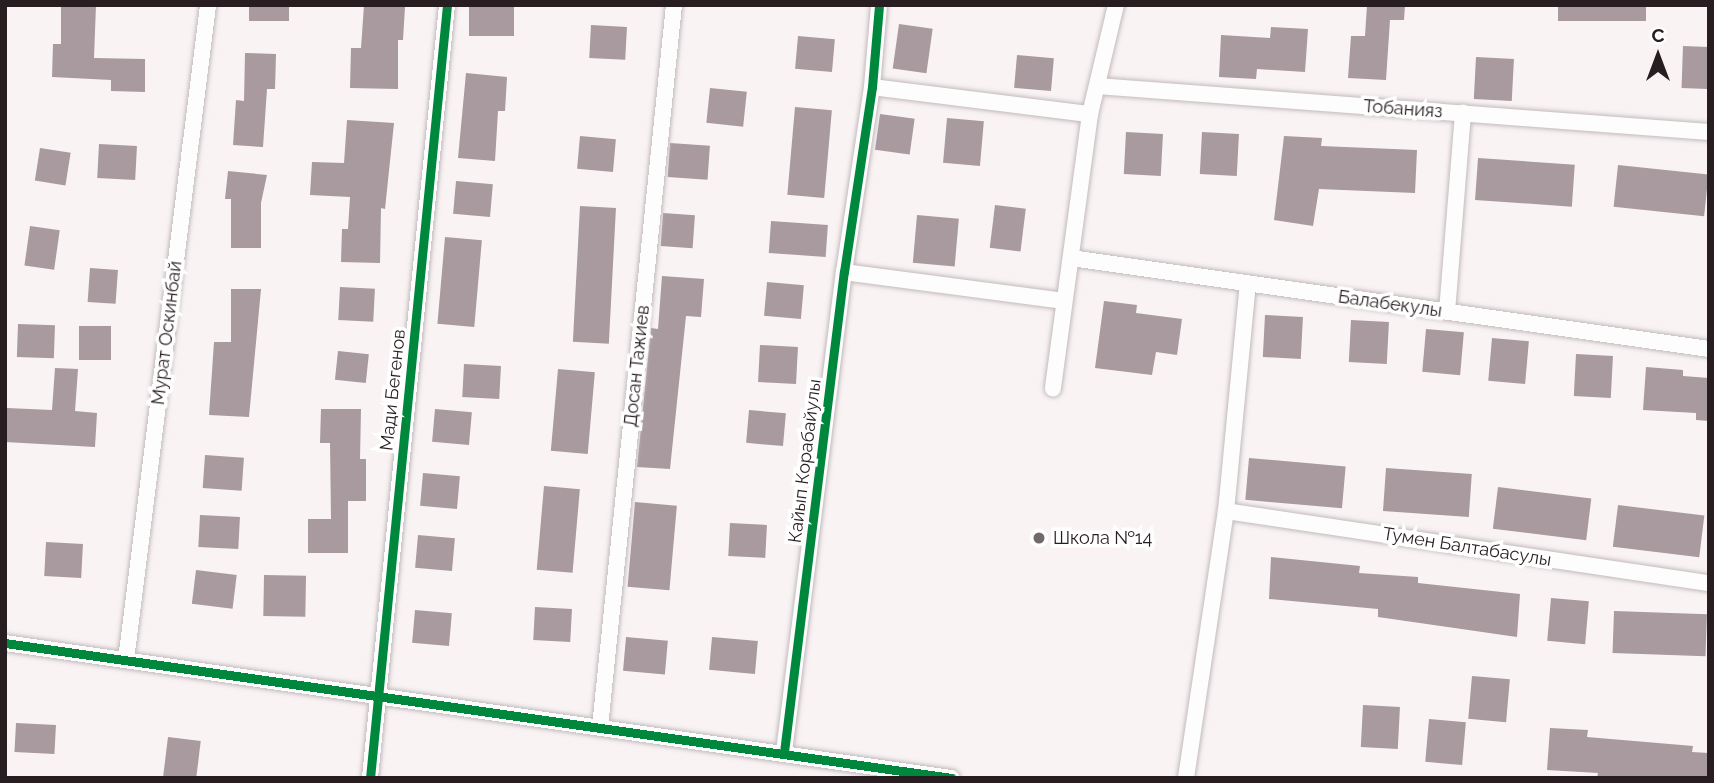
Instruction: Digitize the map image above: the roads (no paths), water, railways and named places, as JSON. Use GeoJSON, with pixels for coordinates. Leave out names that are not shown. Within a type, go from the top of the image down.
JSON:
{"type":"FeatureCollection","features":[{"type":"Feature","properties":{"kind":"street","name":"Мурат Оскинбай"},"geometry":{"type":"LineString","coordinates":[[126,660],[208,5]]}},
{"type":"Feature","properties":{"kind":"street","name":"Мади Бегенов"},"geometry":{"type":"LineString","coordinates":[[370,778],[447,5]]}},
{"type":"Feature","properties":{"kind":"street","name":"Досан Тажиев"},"geometry":{"type":"LineString","coordinates":[[600,726],[674,5]]}},
{"type":"Feature","properties":{"kind":"street","name":"Кайып Корабайулы"},"geometry":{"type":"LineString","coordinates":[[784,752],[844,272],[872,87],[879,5]]}},
{"type":"Feature","properties":{"kind":"street"},"geometry":{"type":"LineString","coordinates":[[1053,389],[1090,114],[1116,5]]}},
{"type":"Feature","properties":{"kind":"street","name":"Тобанияз"},"geometry":{"type":"LineString","coordinates":[[1097,86],[1709,132]]}},
{"type":"Feature","properties":{"kind":"street"},"geometry":{"type":"LineString","coordinates":[[872,87],[1090,114]]}},
{"type":"Feature","properties":{"kind":"street"},"geometry":{"type":"LineString","coordinates":[[1447,312],[1463,113]]}},
{"type":"Feature","properties":{"kind":"street","name":"Балабекулы"},"geometry":{"type":"LineString","coordinates":[[1070,258],[1709,349]]}},
{"type":"Feature","properties":{"kind":"street"},"geometry":{"type":"LineString","coordinates":[[844,272],[1064,301]]}},
{"type":"Feature","properties":{"kind":"street"},"geometry":{"type":"LineString","coordinates":[[1186,778],[1226,511],[1248,284]]}},
{"type":"Feature","properties":{"kind":"street","name":"Тумен Балтабасулы"},"geometry":{"type":"LineString","coordinates":[[1226,511],[1709,583]]}},
{"type":"Feature","properties":{"kind":"street"},"geometry":{"type":"LineString","coordinates":[[5,643],[784,752],[951,778]]}},
{"type":"Feature","properties":{"kind":"place","name":"Школа №14"},"geometry":{"type":"Point","coordinates":[1039,538]}}]}
